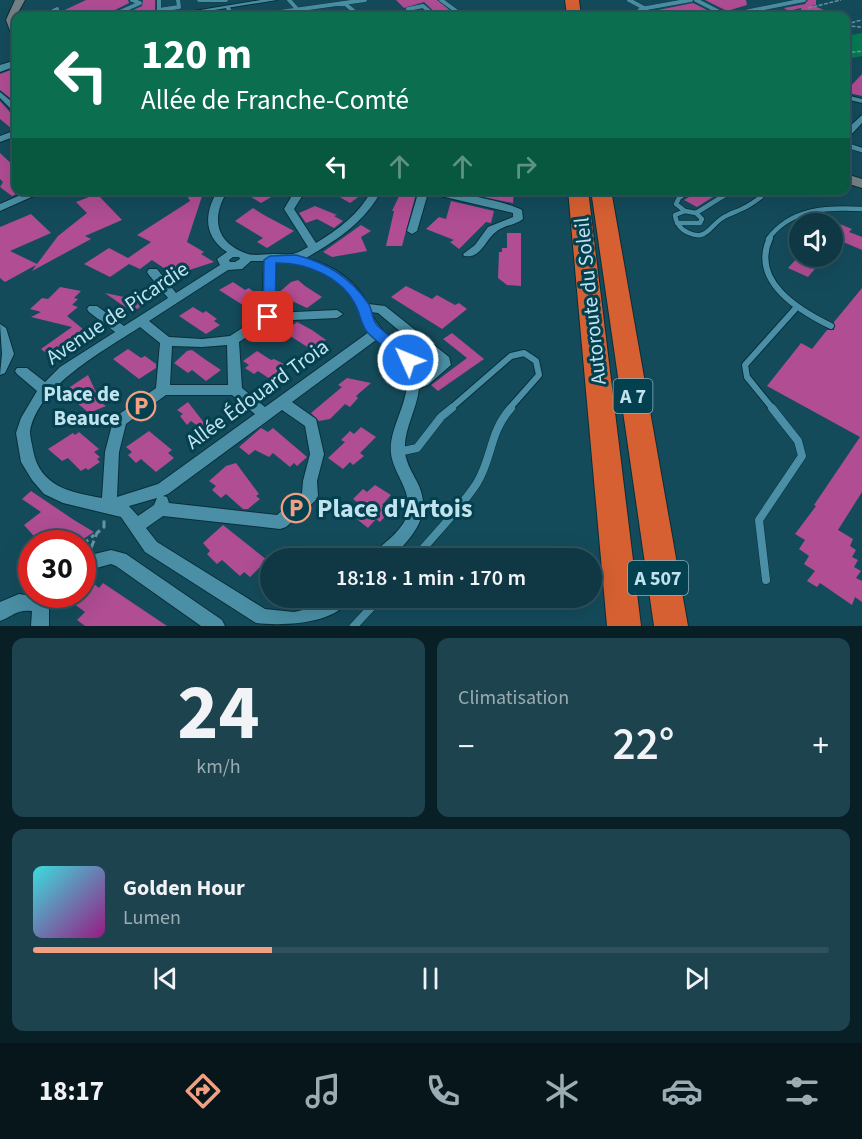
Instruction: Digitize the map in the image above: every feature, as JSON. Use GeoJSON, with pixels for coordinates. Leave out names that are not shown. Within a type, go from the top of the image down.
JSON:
{"type":"FeatureCollection","features":[{"type":"Feature","properties":{"kind":"highway","name":"Autoroute du Soleil"},"geometry":{"type":"LineString","coordinates":[[579,195],[624,626]]}},
{"type":"Feature","properties":{"kind":"highway","name":"Autoroute du Soleil"},"geometry":{"type":"LineString","coordinates":[[602,195],[671,626]]}},
{"type":"Feature","properties":{"kind":"highway","name":"A 507"},"geometry":{"type":"LineString","coordinates":[[654,530],[662,626]]}},
{"type":"Feature","properties":{"kind":"street"},"geometry":{"type":"LineString","coordinates":[[188,12],[227,4],[274,0]]}},
{"type":"Feature","properties":{"kind":"street"},"geometry":{"type":"LineString","coordinates":[[0,94],[12,105]]}},
{"type":"Feature","properties":{"kind":"street"},"geometry":{"type":"LineString","coordinates":[[850,129],[862,118]]}},
{"type":"Feature","properties":{"kind":"street"},"geometry":{"type":"LineString","coordinates":[[0,208],[30,195]]}},
{"type":"Feature","properties":{"kind":"street"},"geometry":{"type":"LineString","coordinates":[[221,195],[214,209],[213,232],[223,247],[242,258]]}},
{"type":"Feature","properties":{"kind":"street"},"geometry":{"type":"LineString","coordinates":[[295,195],[289,207],[314,248]]}},
{"type":"Feature","properties":{"kind":"street"},"geometry":{"type":"LineString","coordinates":[[296,259],[357,218],[373,195]]}},
{"type":"Feature","properties":{"kind":"street"},"geometry":{"type":"LineString","coordinates":[[412,231],[424,195]]}},
{"type":"Feature","properties":{"kind":"street"},"geometry":{"type":"LineString","coordinates":[[447,195],[489,205],[509,206],[518,212],[518,219],[492,228],[479,248],[468,254]]}},
{"type":"Feature","properties":{"kind":"street"},"geometry":{"type":"LineString","coordinates":[[223,247],[225,263],[242,258],[296,259],[336,275],[349,286],[377,333],[393,344],[408,360],[414,384],[398,441],[398,452],[418,505],[412,526],[390,548]]}},
{"type":"Feature","properties":{"kind":"street"},"geometry":{"type":"LineString","coordinates":[[267,260],[268,317]]}},
{"type":"Feature","properties":{"kind":"street","name":"Avenue de Picardie"},"geometry":{"type":"LineString","coordinates":[[131,519],[106,506],[68,498],[49,489],[28,462],[23,433],[28,418],[45,390],[65,370],[176,299],[225,263]]}},
{"type":"Feature","properties":{"kind":"street"},"geometry":{"type":"LineString","coordinates":[[153,272],[176,299]]}},
{"type":"Feature","properties":{"kind":"street"},"geometry":{"type":"LineString","coordinates":[[364,308],[381,309],[444,360],[445,365],[423,382],[414,384]]}},
{"type":"Feature","properties":{"kind":"street"},"geometry":{"type":"LineString","coordinates":[[93,309],[123,332]]}},
{"type":"Feature","properties":{"kind":"street"},"geometry":{"type":"LineString","coordinates":[[141,321],[166,341],[202,343],[233,340],[268,317],[337,314]]}},
{"type":"Feature","properties":{"kind":"street"},"geometry":{"type":"LineString","coordinates":[[0,328],[8,354],[0,370]]}},
{"type":"Feature","properties":{"kind":"street","name":"Allée Édouard Troia"},"geometry":{"type":"LineString","coordinates":[[106,506],[163,489],[377,333]]}},
{"type":"Feature","properties":{"kind":"street"},"geometry":{"type":"LineString","coordinates":[[233,340],[235,390]]}},
{"type":"Feature","properties":{"kind":"street"},"geometry":{"type":"LineString","coordinates":[[163,390],[166,341]]}},
{"type":"Feature","properties":{"kind":"street"},"geometry":{"type":"LineString","coordinates":[[22,371],[45,390]]}},
{"type":"Feature","properties":{"kind":"street"},"geometry":{"type":"LineString","coordinates":[[106,506],[112,452],[120,421],[163,390],[235,390],[264,414]]}},
{"type":"Feature","properties":{"kind":"street"},"geometry":{"type":"LineString","coordinates":[[281,402],[311,423],[317,454],[310,481],[310,496],[280,522],[161,509],[131,519],[151,547],[262,617],[278,624],[308,618],[324,608]]}},
{"type":"Feature","properties":{"kind":"street"},"geometry":{"type":"LineString","coordinates":[[161,509],[163,489]]}},
{"type":"Feature","properties":{"kind":"street"},"geometry":{"type":"LineString","coordinates":[[96,561],[111,557],[120,559],[216,626]]}},
{"type":"Feature","properties":{"kind":"street"},"geometry":{"type":"LineString","coordinates":[[0,613],[12,603],[18,602]]}},
{"type":"Feature","properties":{"kind":"street"},"geometry":{"type":"LineString","coordinates":[[40,626],[44,608]]}},
{"type":"Feature","properties":{"kind":"lane"},"geometry":{"type":"LineString","coordinates":[[120,12],[140,3],[132,0]]}},
{"type":"Feature","properties":{"kind":"lane"},"geometry":{"type":"LineString","coordinates":[[159,0],[159,10],[179,7],[178,0]]}},
{"type":"Feature","properties":{"kind":"lane"},"geometry":{"type":"LineString","coordinates":[[199,0],[227,4]]}},
{"type":"Feature","properties":{"kind":"lane"},"geometry":{"type":"LineString","coordinates":[[289,0],[298,10]]}},
{"type":"Feature","properties":{"kind":"lane"},"geometry":{"type":"LineString","coordinates":[[282,12],[365,0]]}},
{"type":"Feature","properties":{"kind":"lane"},"geometry":{"type":"LineString","coordinates":[[441,0],[457,12]]}},
{"type":"Feature","properties":{"kind":"lane"},"geometry":{"type":"LineString","coordinates":[[629,0],[644,9]]}},
{"type":"Feature","properties":{"kind":"lane"},"geometry":{"type":"LineString","coordinates":[[638,12],[691,0]]}},
{"type":"Feature","properties":{"kind":"lane"},"geometry":{"type":"LineString","coordinates":[[696,0],[718,12]]}},
{"type":"Feature","properties":{"kind":"lane"},"geometry":{"type":"LineString","coordinates":[[746,12],[804,0]]}},
{"type":"Feature","properties":{"kind":"lane"},"geometry":{"type":"LineString","coordinates":[[344,3],[355,12]]}},
{"type":"Feature","properties":{"kind":"lane"},"geometry":{"type":"LineString","coordinates":[[408,9],[423,6],[430,12]]}},
{"type":"Feature","properties":{"kind":"lane"},"geometry":{"type":"LineString","coordinates":[[51,12],[57,9]]}},
{"type":"Feature","properties":{"kind":"lane"},"geometry":{"type":"LineString","coordinates":[[676,222],[685,225],[700,223],[702,219],[696,213],[685,211],[676,204],[684,195]]}},
{"type":"Feature","properties":{"kind":"lane"},"geometry":{"type":"LineString","coordinates":[[696,213],[725,195]]}},
{"type":"Feature","properties":{"kind":"lane"},"geometry":{"type":"LineString","coordinates":[[685,211],[675,215],[676,222],[684,231],[696,236],[705,235],[726,214],[741,212],[761,197]]}},
{"type":"Feature","properties":{"kind":"lane"},"geometry":{"type":"LineString","coordinates":[[831,326],[796,308],[779,292],[767,273],[766,246],[773,233],[789,219],[800,214],[835,208],[862,209]]}},
{"type":"Feature","properties":{"kind":"lane"},"geometry":{"type":"LineString","coordinates":[[766,580],[759,520],[802,456],[798,441],[747,377],[746,365],[796,308]]}},
{"type":"Feature","properties":{"kind":"lane"},"geometry":{"type":"LineString","coordinates":[[398,452],[417,448],[441,417],[510,356],[524,353],[536,361],[539,375],[501,419],[493,434],[488,460],[476,484],[423,548]]}},
{"type":"Feature","properties":{"kind":"lane"},"geometry":{"type":"LineString","coordinates":[[354,626],[371,608]]}},
{"type":"Feature","properties":{"kind":"path"},"geometry":{"type":"LineString","coordinates":[[97,533],[104,527],[106,506]]}},
{"type":"Feature","properties":{"kind":"green space"},"geometry":{"type":"Polygon","coordinates":[[[862,33],[862,56],[850,58],[850,35],[862,33]]]}},
{"type":"Feature","properties":{"kind":"building"},"geometry":{"type":"Polygon","coordinates":[[[86,0],[128,0],[129,3],[111,12],[60,12],[86,0]]]}},
{"type":"Feature","properties":{"kind":"building"},"geometry":{"type":"Polygon","coordinates":[[[143,0],[155,0],[155,12],[129,12],[142,6],[143,0]]]}},
{"type":"Feature","properties":{"kind":"building"},"geometry":{"type":"Polygon","coordinates":[[[396,0],[437,0],[452,12],[435,12],[424,2],[404,8],[396,0]]]}},
{"type":"Feature","properties":{"kind":"building"},"geometry":{"type":"Polygon","coordinates":[[[705,0],[746,0],[747,5],[727,11],[705,0]]]}},
{"type":"Feature","properties":{"kind":"building"},"geometry":{"type":"Polygon","coordinates":[[[808,0],[816,0],[816,5],[812,5],[829,12],[802,12],[801,8],[788,11],[784,8],[805,4],[808,0]]]}},
{"type":"Feature","properties":{"kind":"building"},"geometry":{"type":"Polygon","coordinates":[[[693,3],[711,12],[655,12],[653,11],[693,3]]]}},
{"type":"Feature","properties":{"kind":"building"},"geometry":{"type":"Polygon","coordinates":[[[12,70],[10,78],[12,80],[12,99],[0,90],[0,74],[12,70]]]}},
{"type":"Feature","properties":{"kind":"building"},"geometry":{"type":"Polygon","coordinates":[[[862,74],[862,96],[850,93],[852,90],[850,87],[862,74]]]}},
{"type":"Feature","properties":{"kind":"building"},"geometry":{"type":"Polygon","coordinates":[[[0,101],[12,114],[12,129],[0,119],[0,101]]]}},
{"type":"Feature","properties":{"kind":"building"},"geometry":{"type":"Polygon","coordinates":[[[0,153],[12,164],[12,195],[14,195],[12,196],[0,187],[3,182],[0,179],[0,153]]]}},
{"type":"Feature","properties":{"kind":"building"},"geometry":{"type":"Polygon","coordinates":[[[98,195],[122,220],[85,236],[91,239],[32,271],[36,265],[5,282],[0,278],[0,227],[31,214],[51,233],[10,251],[37,264],[58,236],[87,213],[76,202],[98,195]]]}},
{"type":"Feature","properties":{"kind":"building"},"geometry":{"type":"Polygon","coordinates":[[[187,195],[202,195],[187,242],[204,252],[201,254],[214,262],[174,275],[152,260],[140,269],[129,264],[110,277],[84,264],[109,248],[128,258],[151,242],[137,235],[190,201],[187,195]]]}},
{"type":"Feature","properties":{"kind":"building"},"geometry":{"type":"Polygon","coordinates":[[[248,195],[273,196],[261,203],[248,195]]]}},
{"type":"Feature","properties":{"kind":"building"},"geometry":{"type":"Polygon","coordinates":[[[336,195],[361,195],[350,203],[336,195]]]}},
{"type":"Feature","properties":{"kind":"building"},"geometry":{"type":"Polygon","coordinates":[[[400,195],[416,195],[402,246],[386,246],[394,211],[392,211],[400,195]]]}},
{"type":"Feature","properties":{"kind":"building"},"geometry":{"type":"Polygon","coordinates":[[[474,195],[514,195],[513,203],[474,195]]]}},
{"type":"Feature","properties":{"kind":"building"},"geometry":{"type":"Polygon","coordinates":[[[692,195],[716,195],[697,207],[684,200],[692,195]]]}},
{"type":"Feature","properties":{"kind":"building"},"geometry":{"type":"Polygon","coordinates":[[[451,201],[494,211],[491,223],[486,222],[459,249],[450,242],[454,240],[426,229],[439,217],[446,219],[451,201]]]}},
{"type":"Feature","properties":{"kind":"building"},"geometry":{"type":"Polygon","coordinates":[[[315,206],[337,215],[334,216],[343,221],[334,228],[317,219],[306,223],[299,213],[315,206]]]}},
{"type":"Feature","properties":{"kind":"building"},"geometry":{"type":"Polygon","coordinates":[[[253,208],[294,231],[267,248],[257,242],[263,238],[235,221],[253,208]]]}},
{"type":"Feature","properties":{"kind":"building"},"geometry":{"type":"Polygon","coordinates":[[[361,225],[371,231],[361,237],[367,251],[332,257],[323,252],[361,225]]]}},
{"type":"Feature","properties":{"kind":"building"},"geometry":{"type":"Polygon","coordinates":[[[843,225],[852,229],[849,232],[862,237],[862,250],[843,242],[843,225]]]}},
{"type":"Feature","properties":{"kind":"building"},"geometry":{"type":"Polygon","coordinates":[[[507,233],[521,233],[521,286],[507,285],[498,278],[499,252],[502,252],[502,248],[507,248],[507,233]]]}},
{"type":"Feature","properties":{"kind":"building"},"geometry":{"type":"Polygon","coordinates":[[[789,267],[817,267],[808,277],[789,267]]]}},
{"type":"Feature","properties":{"kind":"building"},"geometry":{"type":"Polygon","coordinates":[[[298,280],[322,297],[307,308],[277,294],[291,282],[298,280]]]}},
{"type":"Feature","properties":{"kind":"building"},"geometry":{"type":"Polygon","coordinates":[[[233,282],[245,290],[249,288],[260,297],[246,307],[219,290],[233,282]]]}},
{"type":"Feature","properties":{"kind":"building"},"geometry":{"type":"Polygon","coordinates":[[[406,286],[432,299],[437,295],[455,305],[459,303],[467,309],[442,329],[391,297],[406,286]]]}},
{"type":"Feature","properties":{"kind":"building"},"geometry":{"type":"Polygon","coordinates":[[[60,287],[81,291],[74,298],[78,299],[72,305],[78,307],[67,316],[89,334],[70,345],[73,348],[51,357],[41,349],[72,327],[31,317],[41,312],[30,309],[42,298],[48,299],[60,287]]]}},
{"type":"Feature","properties":{"kind":"building"},"geometry":{"type":"Polygon","coordinates":[[[862,288],[862,492],[838,530],[853,539],[850,546],[856,550],[852,557],[858,560],[854,567],[861,571],[856,578],[862,581],[862,602],[855,597],[852,605],[820,583],[817,587],[807,581],[815,571],[804,564],[809,556],[799,549],[805,540],[795,534],[816,506],[814,505],[860,437],[767,386],[801,343],[812,349],[827,330],[834,330],[834,322],[862,288]]]}},
{"type":"Feature","properties":{"kind":"building"},"geometry":{"type":"Polygon","coordinates":[[[105,293],[148,302],[132,312],[105,293]]]}},
{"type":"Feature","properties":{"kind":"building"},"geometry":{"type":"Polygon","coordinates":[[[193,307],[203,313],[206,311],[217,319],[214,321],[220,325],[206,334],[179,316],[193,307]]]}},
{"type":"Feature","properties":{"kind":"building"},"geometry":{"type":"Polygon","coordinates":[[[297,322],[326,340],[312,350],[284,332],[297,322]]]}},
{"type":"Feature","properties":{"kind":"building"},"geometry":{"type":"Polygon","coordinates":[[[452,333],[484,359],[438,391],[431,385],[467,358],[443,339],[452,333]]]}},
{"type":"Feature","properties":{"kind":"building"},"geometry":{"type":"Polygon","coordinates":[[[128,349],[141,358],[145,356],[156,364],[156,368],[139,379],[113,359],[128,349]]]}},
{"type":"Feature","properties":{"kind":"building"},"geometry":{"type":"Polygon","coordinates":[[[192,350],[221,370],[206,381],[192,370],[188,373],[174,363],[187,351],[192,350]]]}},
{"type":"Feature","properties":{"kind":"building"},"geometry":{"type":"Polygon","coordinates":[[[257,351],[271,360],[274,359],[284,364],[280,367],[287,371],[273,381],[258,371],[254,374],[245,368],[249,365],[243,361],[257,351]]]}},
{"type":"Feature","properties":{"kind":"building"},"geometry":{"type":"Polygon","coordinates":[[[88,375],[95,390],[107,402],[103,404],[106,406],[89,413],[76,402],[73,404],[64,398],[68,395],[64,391],[88,375]]]}},
{"type":"Feature","properties":{"kind":"building"},"geometry":{"type":"Polygon","coordinates":[[[347,378],[371,383],[356,396],[358,398],[350,407],[345,404],[330,419],[319,421],[311,413],[342,387],[338,385],[347,378]]]}},
{"type":"Feature","properties":{"kind":"building"},"geometry":{"type":"Polygon","coordinates":[[[188,402],[212,433],[210,435],[191,421],[187,425],[180,416],[183,414],[177,410],[188,402]]]}},
{"type":"Feature","properties":{"kind":"building"},"geometry":{"type":"Polygon","coordinates":[[[361,427],[376,437],[360,453],[364,456],[353,465],[350,462],[343,469],[328,458],[345,442],[341,440],[350,431],[354,434],[361,427]]]}},
{"type":"Feature","properties":{"kind":"building"},"geometry":{"type":"Polygon","coordinates":[[[261,428],[268,432],[273,428],[307,457],[297,466],[294,463],[290,467],[273,453],[269,457],[255,450],[249,455],[239,447],[261,428]]]}},
{"type":"Feature","properties":{"kind":"building"},"geometry":{"type":"Polygon","coordinates":[[[149,431],[172,450],[168,453],[174,458],[156,472],[141,459],[136,463],[128,455],[132,452],[126,447],[149,431]]]}},
{"type":"Feature","properties":{"kind":"building"},"geometry":{"type":"Polygon","coordinates":[[[79,432],[99,449],[94,452],[100,457],[97,459],[100,462],[88,470],[86,468],[81,471],[68,458],[62,461],[48,449],[73,433],[75,435],[79,432]]]}},
{"type":"Feature","properties":{"kind":"building"},"geometry":{"type":"Polygon","coordinates":[[[236,463],[259,494],[256,496],[260,499],[248,509],[243,509],[226,494],[221,498],[212,490],[216,486],[209,481],[226,466],[236,463]]]}},
{"type":"Feature","properties":{"kind":"building"},"geometry":{"type":"Polygon","coordinates":[[[375,485],[391,495],[382,505],[394,506],[380,522],[376,519],[368,528],[348,512],[357,502],[353,499],[363,489],[367,492],[375,485]]]}},
{"type":"Feature","properties":{"kind":"building"},"geometry":{"type":"Polygon","coordinates":[[[31,491],[91,530],[28,530],[24,525],[41,512],[22,499],[31,491]]]}},
{"type":"Feature","properties":{"kind":"building"},"geometry":{"type":"Polygon","coordinates":[[[223,525],[260,554],[260,567],[250,577],[244,572],[240,576],[222,560],[217,564],[207,554],[210,551],[203,543],[223,525]]]}},
{"type":"Feature","properties":{"kind":"building"},"geometry":{"type":"Polygon","coordinates":[[[103,583],[167,626],[85,626],[77,620],[85,612],[80,608],[96,608],[96,586],[99,588],[103,583]]]}},
{"type":"Feature","properties":{"kind":"place","name":"Place de Beauce"},"geometry":{"type":"Point","coordinates":[141,406]}},
{"type":"Feature","properties":{"kind":"place","name":"Place d'Artois"},"geometry":{"type":"Point","coordinates":[296,508]}},
{"type":"Feature","properties":{"kind":"route"},"geometry":{"type":"LineString","coordinates":[[268,317],[270,260],[296,259],[336,275],[349,286],[358,297],[373,329],[393,344],[408,360]]}}]}
